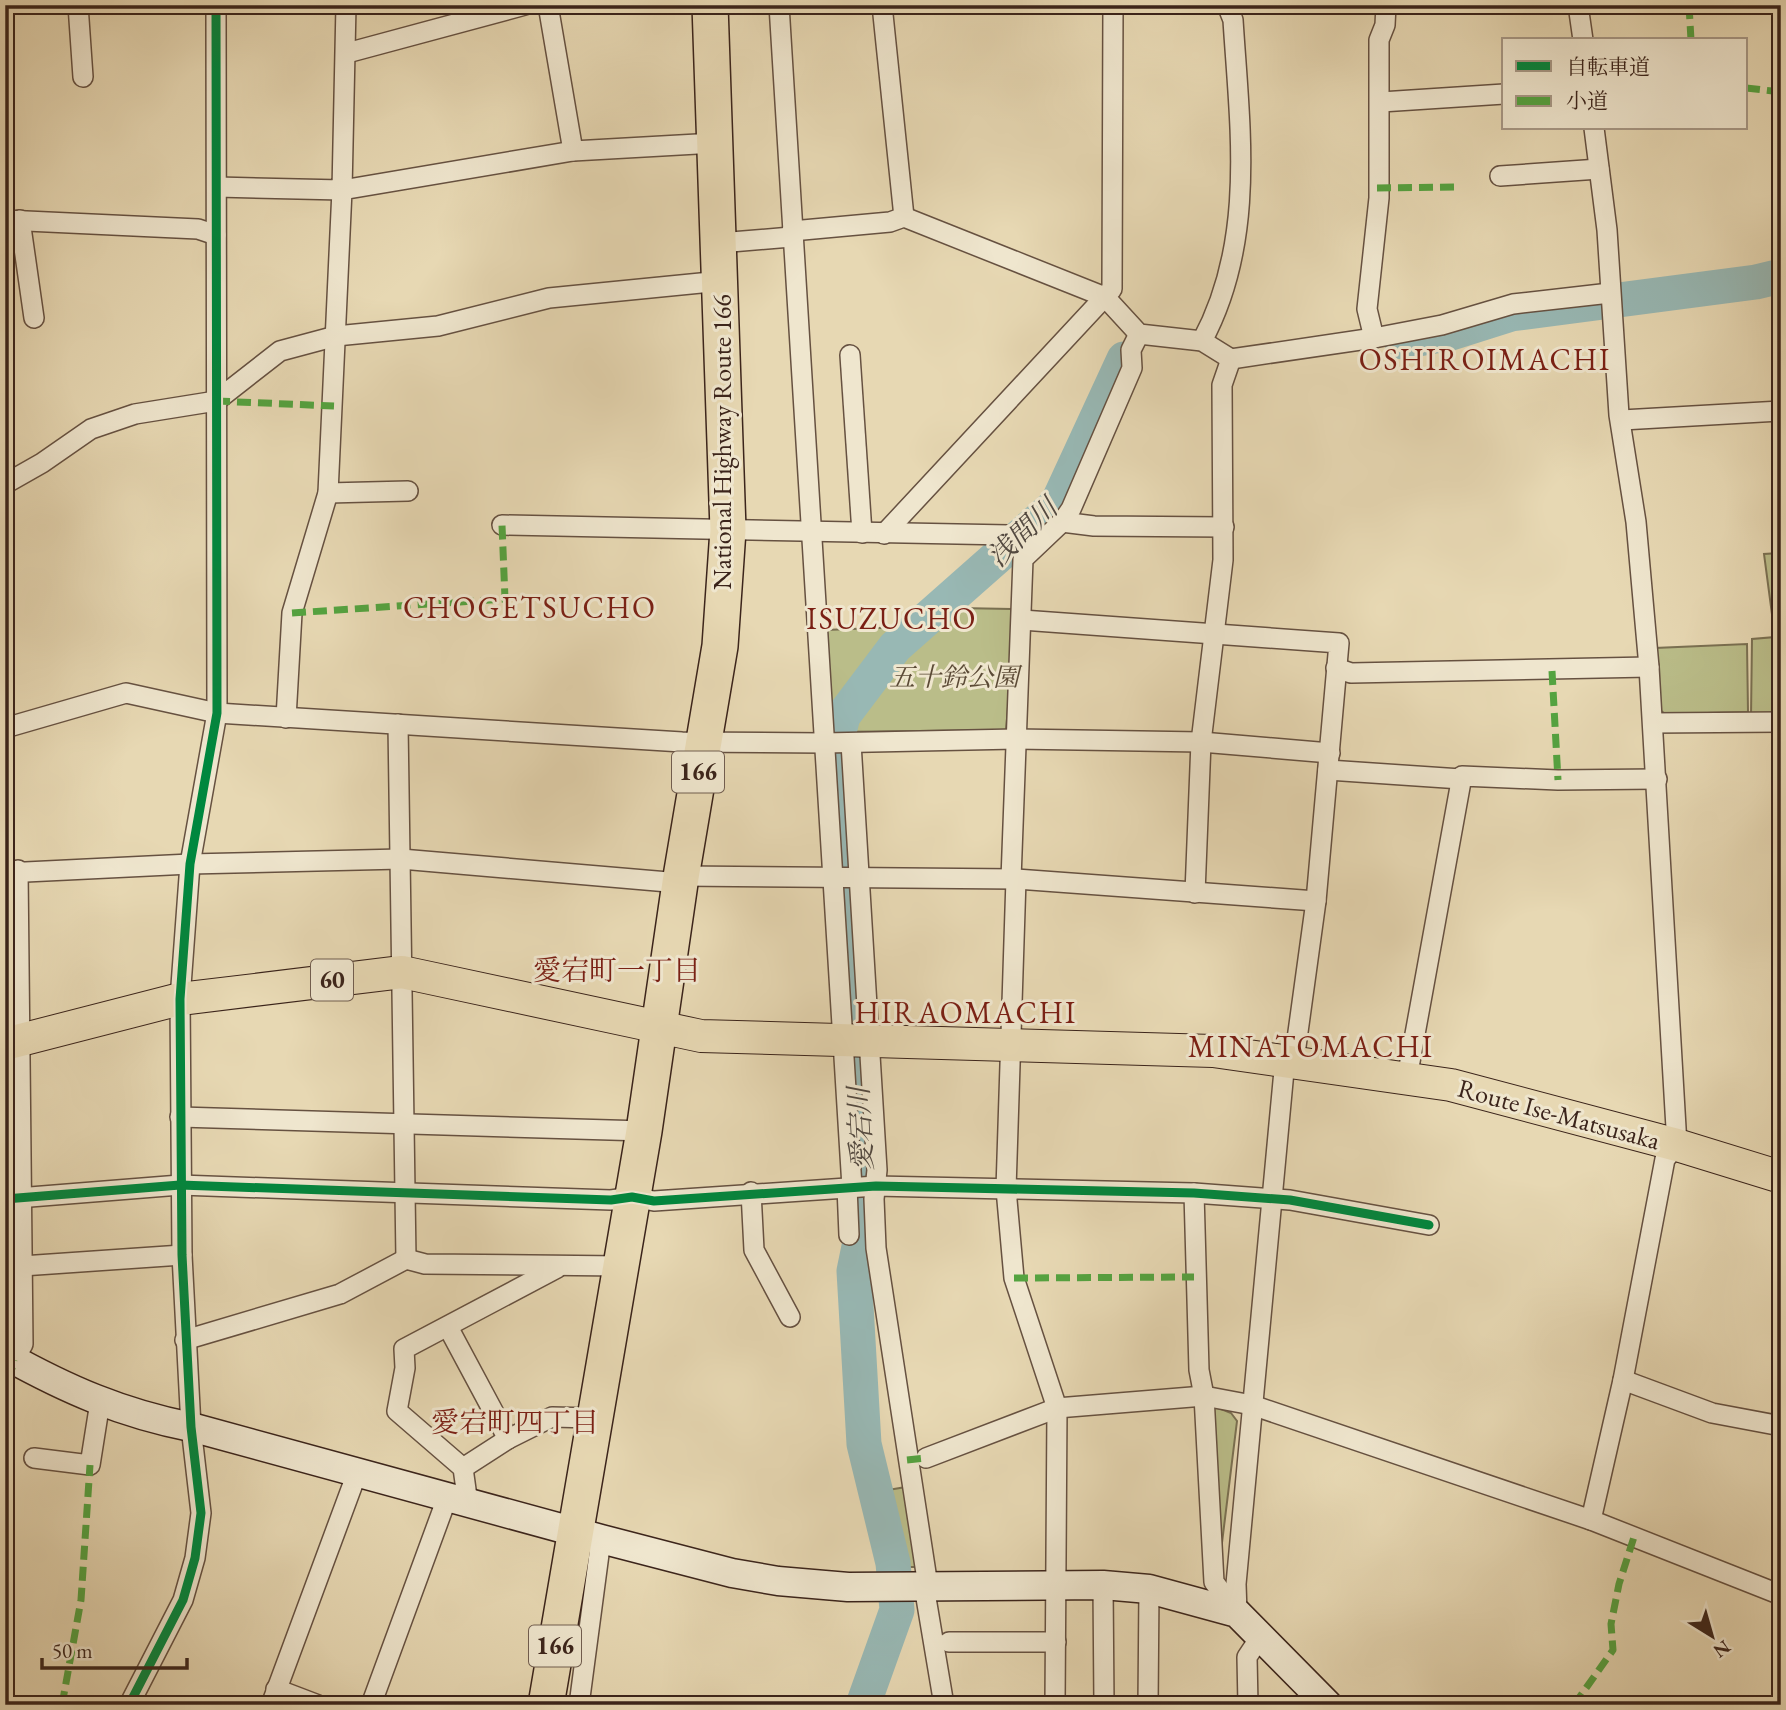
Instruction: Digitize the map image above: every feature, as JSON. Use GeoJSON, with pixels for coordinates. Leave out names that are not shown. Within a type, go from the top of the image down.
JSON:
{"type":"FeatureCollection","features":[{"type":"Feature","properties":{"kind":"highway","name":"National Highway Route 166"},"geometry":{"type":"LineString","coordinates":[[546,1705],[565,1587],[588,1535],[594,1418],[644,1130],[680,879],[720,646],[728,530],[710,5]]}},
{"type":"Feature","properties":{"kind":"main road","name":"Route Ise-Matsusaka"},"geometry":{"type":"LineString","coordinates":[[12,1041],[180,999],[402,972],[701,1036],[1213,1051],[1289,1060],[1451,1085],[1677,1145],[1781,1177]]}},
{"type":"Feature","properties":{"kind":"street"},"geometry":{"type":"LineString","coordinates":[[78,5],[83,77]]}},
{"type":"Feature","properties":{"kind":"street"},"geometry":{"type":"LineString","coordinates":[[129,1705],[183,1600],[195,1558],[201,1513],[191,1427],[182,1255],[180,999],[190,864],[217,712],[216,5]]}},
{"type":"Feature","properties":{"kind":"street"},"geometry":{"type":"LineString","coordinates":[[286,718],[292,613],[328,494],[342,190],[346,5]]}},
{"type":"Feature","properties":{"kind":"street"},"geometry":{"type":"LineString","coordinates":[[346,53],[525,5]]}},
{"type":"Feature","properties":{"kind":"street"},"geometry":{"type":"LineString","coordinates":[[548,5],[573,151]]}},
{"type":"Feature","properties":{"kind":"street"},"geometry":{"type":"LineString","coordinates":[[779,5],[810,532],[826,743],[832,878],[856,1040],[860,1187],[849,1235]]}},
{"type":"Feature","properties":{"kind":"street"},"geometry":{"type":"LineString","coordinates":[[882,5],[904,217]]}},
{"type":"Feature","properties":{"kind":"street"},"geometry":{"type":"LineString","coordinates":[[884,534],[1112,289],[1113,5]]}},
{"type":"Feature","properties":{"kind":"street"},"geometry":{"type":"LineString","coordinates":[[1202,341],[1222,298],[1231,265],[1242,196],[1234,33],[1227,5]]}},
{"type":"Feature","properties":{"kind":"street"},"geometry":{"type":"LineString","coordinates":[[1374,338],[1367,309],[1379,198],[1379,40],[1385,25],[1386,5]]}},
{"type":"Feature","properties":{"kind":"street"},"geometry":{"type":"LineString","coordinates":[[1578,5],[1583,38]]}},
{"type":"Feature","properties":{"kind":"street"},"geometry":{"type":"LineString","coordinates":[[1381,102],[1502,94]]}},
{"type":"Feature","properties":{"kind":"street"},"geometry":{"type":"LineString","coordinates":[[1591,1520],[1623,1381],[1665,1160],[1677,1145],[1649,667],[1594,130]]}},
{"type":"Feature","properties":{"kind":"street"},"geometry":{"type":"LineString","coordinates":[[217,187],[342,190],[573,151],[716,143]]}},
{"type":"Feature","properties":{"kind":"street"},"geometry":{"type":"LineString","coordinates":[[1500,176],[1599,169]]}},
{"type":"Feature","properties":{"kind":"street"},"geometry":{"type":"LineString","coordinates":[[719,243],[890,222],[904,217],[1105,298],[1139,334],[1202,341],[1231,359],[1374,338],[1441,325],[1513,304],[1610,299]]}},
{"type":"Feature","properties":{"kind":"street"},"geometry":{"type":"LineString","coordinates":[[34,318],[12,220],[198,229],[216,235]]}},
{"type":"Feature","properties":{"kind":"street"},"geometry":{"type":"LineString","coordinates":[[5,484],[42,463],[91,429],[135,414],[216,401],[280,351],[336,336],[439,326],[549,298],[720,281]]}},
{"type":"Feature","properties":{"kind":"street"},"geometry":{"type":"LineString","coordinates":[[1055,1705],[1058,1408],[1014,1278],[1006,1189],[1016,739],[1023,559],[1062,522],[1132,368],[1131,350],[1139,334]]}},
{"type":"Feature","properties":{"kind":"street"},"geometry":{"type":"LineString","coordinates":[[850,355],[862,533]]}},
{"type":"Feature","properties":{"kind":"street"},"geometry":{"type":"LineString","coordinates":[[1195,893],[1201,742],[1212,631],[1223,560],[1222,385],[1231,359]]}},
{"type":"Feature","properties":{"kind":"street"},"geometry":{"type":"LineString","coordinates":[[1622,420],[1781,411]]}},
{"type":"Feature","properties":{"kind":"street"},"geometry":{"type":"LineString","coordinates":[[328,494],[408,491]]}},
{"type":"Feature","properties":{"kind":"street"},"geometry":{"type":"LineString","coordinates":[[1062,522],[1094,526],[1224,527]]}},
{"type":"Feature","properties":{"kind":"street"},"geometry":{"type":"LineString","coordinates":[[502,525],[884,534],[1009,534],[1038,543]]}},
{"type":"Feature","properties":{"kind":"street"},"geometry":{"type":"LineString","coordinates":[[1022,621],[1212,631],[1339,643],[1316,901],[1289,1060],[1270,1197],[1237,1584],[1237,1613]]}},
{"type":"Feature","properties":{"kind":"street"},"geometry":{"type":"LineString","coordinates":[[1336,668],[1364,673],[1649,667]]}},
{"type":"Feature","properties":{"kind":"street"},"geometry":{"type":"LineString","coordinates":[[5,728],[125,693],[217,712],[286,718],[703,742],[851,743],[1016,739],[1201,742],[1461,779]]}},
{"type":"Feature","properties":{"kind":"street"},"geometry":{"type":"LineString","coordinates":[[1653,723],[1781,722]]}},
{"type":"Feature","properties":{"kind":"street"},"geometry":{"type":"LineString","coordinates":[[398,724],[406,1259]]}},
{"type":"Feature","properties":{"kind":"street"},"geometry":{"type":"LineString","coordinates":[[851,743],[858,878],[856,1040],[860,1187],[876,1248],[921,1586],[944,1705]]}},
{"type":"Feature","properties":{"kind":"street"},"geometry":{"type":"LineString","coordinates":[[1407,1078],[1462,776],[1558,780],[1657,779]]}},
{"type":"Feature","properties":{"kind":"street"},"geometry":{"type":"LineString","coordinates":[[1237,1613],[1149,1589],[1102,1585],[848,1587],[778,1581],[732,1573],[457,1501],[191,1427],[135,1416],[10,1358],[23,1343],[22,1266],[13,1198],[11,871],[401,859],[680,879],[1013,879],[1316,901]]}},
{"type":"Feature","properties":{"kind":"street"},"geometry":{"type":"LineString","coordinates":[[180,1117],[404,1121],[644,1130]]}},
{"type":"Feature","properties":{"kind":"street"},"geometry":{"type":"LineString","coordinates":[[13,1198],[180,1185],[611,1200],[632,1197],[654,1201],[751,1192],[860,1187],[1006,1189],[1270,1197],[1429,1225]]}},
{"type":"Feature","properties":{"kind":"street"},"geometry":{"type":"LineString","coordinates":[[751,1192],[754,1250],[790,1317]]}},
{"type":"Feature","properties":{"kind":"street"},"geometry":{"type":"LineString","coordinates":[[1194,1193],[1197,1343],[1204,1396],[1214,1582],[1237,1613],[1328,1705]]}},
{"type":"Feature","properties":{"kind":"street"},"geometry":{"type":"LineString","coordinates":[[22,1266],[182,1255]]}},
{"type":"Feature","properties":{"kind":"street"},"geometry":{"type":"LineString","coordinates":[[186,1340],[340,1294],[406,1259],[425,1264],[558,1268],[621,1266]]}},
{"type":"Feature","properties":{"kind":"street"},"geometry":{"type":"LineString","coordinates":[[463,1468],[397,1411],[405,1368],[404,1349],[558,1268]]}},
{"type":"Feature","properties":{"kind":"street"},"geometry":{"type":"LineString","coordinates":[[448,1327],[508,1439]]}},
{"type":"Feature","properties":{"kind":"street"},"geometry":{"type":"LineString","coordinates":[[1623,1381],[1712,1413],[1781,1426]]}},
{"type":"Feature","properties":{"kind":"street"},"geometry":{"type":"LineString","coordinates":[[926,1458],[1058,1408],[1204,1396],[1252,1405],[1591,1520],[1781,1595]]}},
{"type":"Feature","properties":{"kind":"street"},"geometry":{"type":"LineString","coordinates":[[34,1458],[90,1465],[100,1402]]}},
{"type":"Feature","properties":{"kind":"street"},"geometry":{"type":"LineString","coordinates":[[371,1705],[457,1501],[463,1468],[508,1439],[552,1416],[594,1418]]}},
{"type":"Feature","properties":{"kind":"street"},"geometry":{"type":"LineString","coordinates":[[318,1705],[274,1697],[357,1473]]}},
{"type":"Feature","properties":{"kind":"street"},"geometry":{"type":"LineString","coordinates":[[579,1705],[588,1535]]}},
{"type":"Feature","properties":{"kind":"street"},"geometry":{"type":"LineString","coordinates":[[1102,1585],[1104,1705]]}},
{"type":"Feature","properties":{"kind":"street"},"geometry":{"type":"LineString","coordinates":[[1149,1589],[1149,1705]]}},
{"type":"Feature","properties":{"kind":"street"},"geometry":{"type":"LineString","coordinates":[[1248,1705],[1247,1657],[1261,1636]]}},
{"type":"Feature","properties":{"kind":"street"},"geometry":{"type":"LineString","coordinates":[[948,1642],[1056,1642]]}},
{"type":"Feature","properties":{"kind":"green space"},"geometry":{"type":"Polygon","coordinates":[[[1781,553],[1781,715],[1751,717],[1752,639],[1775,637],[1764,554],[1781,553]]]}},
{"type":"Feature","properties":{"kind":"green space","name":"五十鈴公園"},"geometry":{"type":"Polygon","coordinates":[[[959,608],[1011,609],[1012,660],[1006,730],[832,732],[825,630],[933,626],[959,608]]]}},
{"type":"Feature","properties":{"kind":"green space"},"geometry":{"type":"Polygon","coordinates":[[[1747,644],[1748,712],[1665,714],[1659,709],[1655,648],[1747,644]]]}},
{"type":"Feature","properties":{"kind":"green space"},"geometry":{"type":"Polygon","coordinates":[[[1211,1405],[1231,1413],[1237,1421],[1220,1559],[1211,1405]]]}},
{"type":"Feature","properties":{"kind":"green space"},"geometry":{"type":"Polygon","coordinates":[[[906,1487],[919,1567],[898,1567],[882,1491],[906,1487]]]}},
{"type":"Feature","properties":{"kind":"waterway"},"geometry":{"type":"LineString","coordinates":[[1402,342],[1451,333],[1511,314],[1756,282],[1781,276]]}},
{"type":"Feature","properties":{"kind":"waterway","name":"愛宕川"},"geometry":{"type":"LineString","coordinates":[[863,1705],[897,1610],[893,1563],[864,1444],[854,1271],[861,1237],[860,1198],[865,1178],[837,740],[843,716],[895,647],[1057,504],[1124,359]]}},
{"type":"Feature","properties":{"kind":"marked path"},"geometry":{"type":"LineString","coordinates":[[1689,5],[1691,38]]}},
{"type":"Feature","properties":{"kind":"marked path"},"geometry":{"type":"LineString","coordinates":[[1748,88],[1781,92]]}},
{"type":"Feature","properties":{"kind":"marked path"},"geometry":{"type":"LineString","coordinates":[[1377,188],[1459,187]]}},
{"type":"Feature","properties":{"kind":"marked path"},"geometry":{"type":"LineString","coordinates":[[216,401],[334,406]]}},
{"type":"Feature","properties":{"kind":"marked path"},"geometry":{"type":"LineString","coordinates":[[292,613],[505,599],[502,525]]}},
{"type":"Feature","properties":{"kind":"marked path"},"geometry":{"type":"LineString","coordinates":[[1552,671],[1558,780]]}},
{"type":"Feature","properties":{"kind":"marked path"},"geometry":{"type":"LineString","coordinates":[[1014,1278],[1194,1277]]}},
{"type":"Feature","properties":{"kind":"marked path"},"geometry":{"type":"LineString","coordinates":[[5,1376],[10,1376],[14,1360]]}},
{"type":"Feature","properties":{"kind":"marked path"},"geometry":{"type":"LineString","coordinates":[[907,1460],[926,1458]]}},
{"type":"Feature","properties":{"kind":"marked path"},"geometry":{"type":"LineString","coordinates":[[62,1705],[81,1600],[90,1465]]}},
{"type":"Feature","properties":{"kind":"marked path"},"geometry":{"type":"LineString","coordinates":[[1574,1705],[1613,1650],[1611,1624],[1619,1584],[1634,1537]]}},
{"type":"Feature","properties":{"kind":"cycle path"},"geometry":{"type":"LineString","coordinates":[[129,1705],[183,1600],[195,1558],[201,1513],[191,1427],[182,1255],[180,999],[190,864],[217,713],[216,5]]}},
{"type":"Feature","properties":{"kind":"cycle path"},"geometry":{"type":"LineString","coordinates":[[5,1199],[180,1185],[611,1200],[632,1197],[654,1201],[876,1186],[1194,1193],[1290,1200],[1429,1225]]}},
{"type":"Feature","properties":{"kind":"district","name":"OSHIROIMACHI"},"geometry":{"type":"Point","coordinates":[1485,360]}},
{"type":"Feature","properties":{"kind":"district","name":"CHOGETSUCHO"},"geometry":{"type":"Point","coordinates":[530,608]}},
{"type":"Feature","properties":{"kind":"district","name":"ISUZUCHO"},"geometry":{"type":"Point","coordinates":[892,619]}},
{"type":"Feature","properties":{"kind":"district","name":"愛宕町一丁目"},"geometry":{"type":"Point","coordinates":[617,970]}},
{"type":"Feature","properties":{"kind":"district","name":"HIRAOMACHI"},"geometry":{"type":"Point","coordinates":[966,1013]}},
{"type":"Feature","properties":{"kind":"district","name":"MINATOMACHI"},"geometry":{"type":"Point","coordinates":[1311,1047]}},
{"type":"Feature","properties":{"kind":"district","name":"愛宕町四丁目"},"geometry":{"type":"Point","coordinates":[515,1422]}},
{"type":"Feature","properties":{"kind":"water label","name":"浅間川"},"geometry":{"type":"Point","coordinates":[1022,532]}}]}
